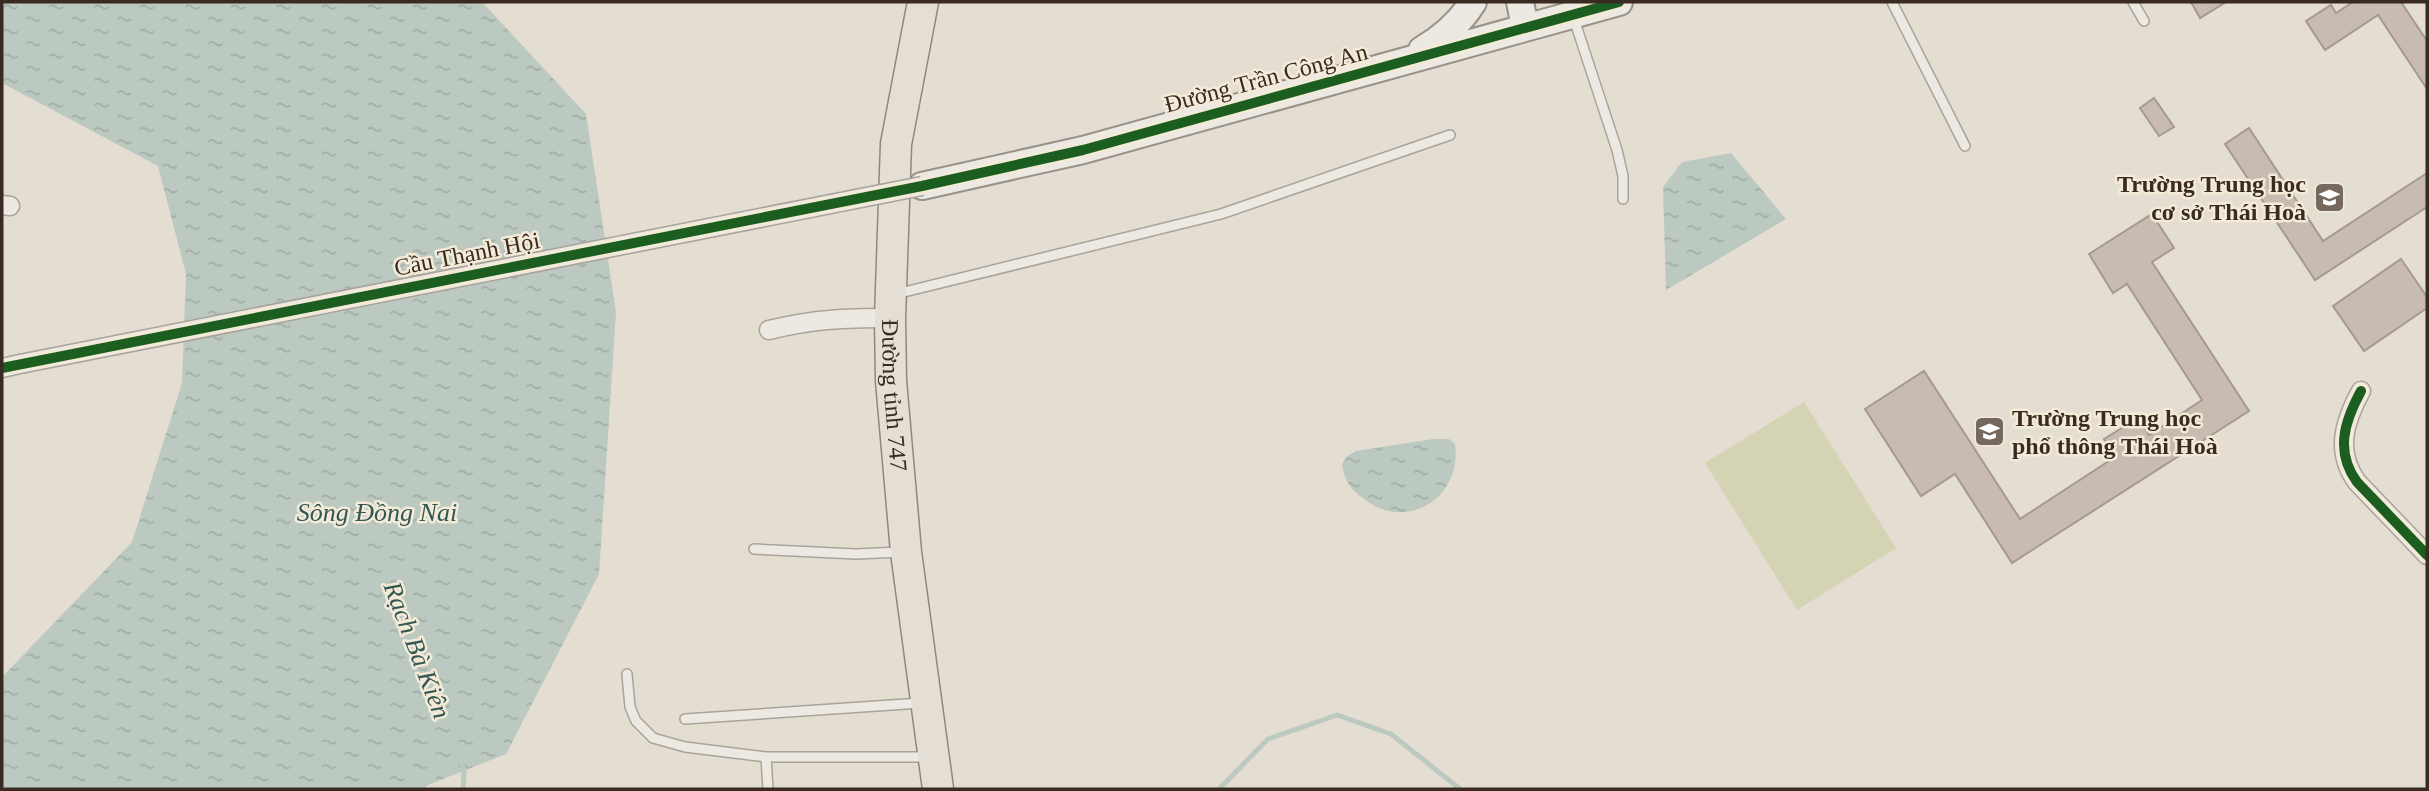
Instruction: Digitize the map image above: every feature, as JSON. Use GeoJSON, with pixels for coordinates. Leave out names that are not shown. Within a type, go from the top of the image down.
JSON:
{"type":"FeatureCollection","features":[{"type":"Feature","properties":{"kind":"main road","name":"Đường tỉnh 747"},"geometry":{"type":"LineString","coordinates":[[923,2],[896,144],[890,306],[891,382],[906,552],[938,789]]}},
{"type":"Feature","properties":{"kind":"street"},"geometry":{"type":"LineString","coordinates":[[1401,62],[1439,40],[1462,19],[1474,2]]}},
{"type":"Feature","properties":{"kind":"street","name":"Đường Trần Công An"},"geometry":{"type":"LineString","coordinates":[[922,186],[1083,150],[1401,62],[1523,15],[1572,14],[1619,2]]}},
{"type":"Feature","properties":{"kind":"street","name":"Cầu Thạnh Hội"},"geometry":{"type":"LineString","coordinates":[[2,368],[922,186]]}},
{"type":"Feature","properties":{"kind":"street"},"geometry":{"type":"LineString","coordinates":[[769,330],[890,306]]}},
{"type":"Feature","properties":{"kind":"street"},"geometry":{"type":"LineString","coordinates":[[2361,391],[2351,409],[2345,430],[2348,469],[2357,482],[2427,555]]}},
{"type":"Feature","properties":{"kind":"lane"},"geometry":{"type":"LineString","coordinates":[[1892,2],[1965,146]]}},
{"type":"Feature","properties":{"kind":"lane"},"geometry":{"type":"LineString","coordinates":[[2133,2],[2144,21]]}},
{"type":"Feature","properties":{"kind":"lane"},"geometry":{"type":"LineString","coordinates":[[1572,14],[1618,150],[1623,176],[1623,199]]}},
{"type":"Feature","properties":{"kind":"lane"},"geometry":{"type":"LineString","coordinates":[[890,306],[1221,214],[1450,135]]}},
{"type":"Feature","properties":{"kind":"lane"},"geometry":{"type":"LineString","coordinates":[[754,550],[856,554],[906,552]]}},
{"type":"Feature","properties":{"kind":"lane"},"geometry":{"type":"LineString","coordinates":[[627,674],[630,707],[636,721],[653,738],[685,747],[766,757],[933,757]]}},
{"type":"Feature","properties":{"kind":"lane"},"geometry":{"type":"LineString","coordinates":[[685,719],[926,703]]}},
{"type":"Feature","properties":{"kind":"lane"},"geometry":{"type":"LineString","coordinates":[[766,757],[768,789]]}},
{"type":"Feature","properties":{"kind":"green space"},"geometry":{"type":"Polygon","coordinates":[[[1804,402],[1896,548],[1797,610],[1705,463],[1804,402]]]}},
{"type":"Feature","properties":{"kind":"water","name":"Sông Đồng Nai"},"geometry":{"type":"Polygon","coordinates":[[[2,2],[482,2],[586,114],[616,312],[599,574],[506,754],[428,785],[424,789],[2,789],[2,677],[132,542],[182,383],[186,274],[158,166],[2,83],[2,2]]]}},
{"type":"Feature","properties":{"kind":"water"},"geometry":{"type":"Polygon","coordinates":[[[1731,153],[1786,219],[1666,290],[1663,187],[1682,162],[1731,153]]]}},
{"type":"Feature","properties":{"kind":"water"},"geometry":{"type":"Polygon","coordinates":[[[1449,439],[1455,444],[1455,463],[1450,480],[1441,494],[1429,504],[1414,511],[1381,509],[1359,496],[1346,480],[1342,464],[1346,457],[1356,451],[1449,439]]]}},
{"type":"Feature","properties":{"kind":"building"},"geometry":{"type":"Polygon","coordinates":[[[2191,2],[2226,2],[2200,18],[2191,2]]]}},
{"type":"Feature","properties":{"kind":"building"},"geometry":{"type":"Polygon","coordinates":[[[2353,2],[2401,2],[2427,41],[2427,89],[2378,15],[2325,50],[2306,21],[2331,5],[2336,13],[2353,2]]]}},
{"type":"Feature","properties":{"kind":"building"},"geometry":{"type":"Polygon","coordinates":[[[2154,98],[2174,127],[2159,136],[2140,108],[2154,98]]]}},
{"type":"Feature","properties":{"kind":"building"},"geometry":{"type":"Polygon","coordinates":[[[2249,128],[2323,241],[2427,173],[2427,207],[2315,280],[2225,144],[2249,128]]]}},
{"type":"Feature","properties":{"kind":"building"},"geometry":{"type":"Polygon","coordinates":[[[2152,214],[2174,248],[2152,262],[2249,411],[2012,563],[1955,474],[1921,496],[1865,409],[1924,371],[2020,519],[2115,457],[2104,439],[2138,418],[2149,435],[2202,400],[2127,284],[2113,293],[2089,254],[2152,214]]]}},
{"type":"Feature","properties":{"kind":"building"},"geometry":{"type":"Polygon","coordinates":[[[2401,259],[2427,297],[2427,308],[2364,351],[2333,306],[2401,259]]]}},
{"type":"Feature","properties":{"kind":"waterway","name":"Rạch Bà Kiên"},"geometry":{"type":"LineString","coordinates":[[1219,789],[1268,739],[1337,715],[1391,734],[1460,789]]}},
{"type":"Feature","properties":{"kind":"waterway","name":"Rạch Bà Kiên"},"geometry":{"type":"LineString","coordinates":[[462,765],[463,789]]}},
{"type":"Feature","properties":{"kind":"cycle path"},"geometry":{"type":"LineString","coordinates":[[2,368],[922,186],[1083,150],[1619,2]]}},
{"type":"Feature","properties":{"kind":"cycle path"},"geometry":{"type":"LineString","coordinates":[[2361,391],[2350,414],[2344,437],[2350,471],[2357,482],[2427,555]]}},
{"type":"Feature","properties":{"kind":"place","name":"Trường Trung học cơ sở Thái Hoà"},"geometry":{"type":"Point","coordinates":[2329,198]}},
{"type":"Feature","properties":{"kind":"place","name":"Trường Trung học phổ thông Thái Hoà"},"geometry":{"type":"Point","coordinates":[1989,432]}}]}
